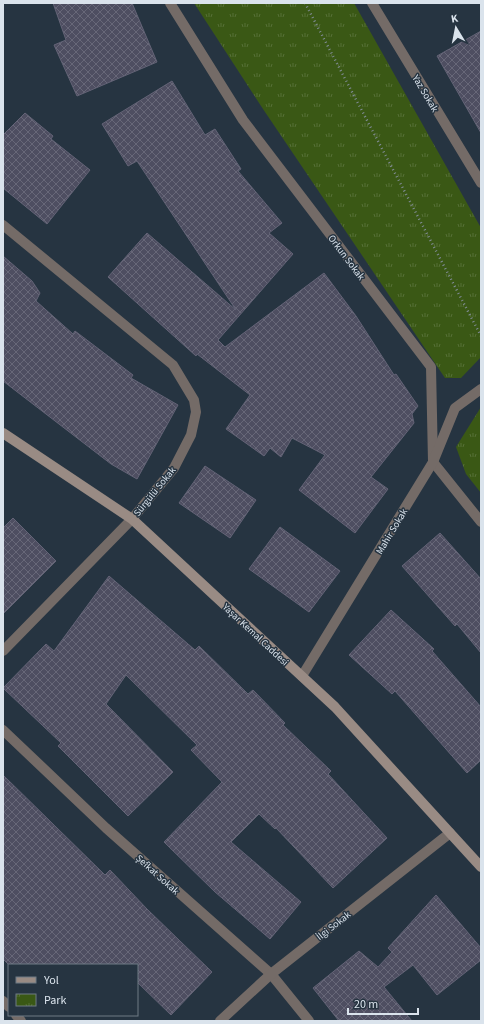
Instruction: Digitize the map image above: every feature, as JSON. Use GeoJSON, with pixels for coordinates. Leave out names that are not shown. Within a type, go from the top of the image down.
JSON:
{"type":"FeatureCollection","features":[{"type":"Feature","properties":{"kind":"street","name":"Orkun Sokak"},"geometry":{"type":"LineString","coordinates":[[170,3],[243,120],[431,367],[433,462]]}},
{"type":"Feature","properties":{"kind":"street","name":"Yaz Sokak"},"geometry":{"type":"LineString","coordinates":[[372,3],[481,183]]}},
{"type":"Feature","properties":{"kind":"street","name":"Sürgülü Sokak"},"geometry":{"type":"LineString","coordinates":[[3,225],[173,365],[194,400],[196,412],[192,435],[174,468],[132,519],[3,651]]}},
{"type":"Feature","properties":{"kind":"street","name":"Mahir Sokak"},"geometry":{"type":"LineString","coordinates":[[302,676],[433,462],[455,408],[481,389]]}},
{"type":"Feature","properties":{"kind":"street","name":"Yaşar Kemal Caddesi"},"geometry":{"type":"LineString","coordinates":[[3,433],[132,519],[335,707],[481,867]]}},
{"type":"Feature","properties":{"kind":"street"},"geometry":{"type":"LineString","coordinates":[[433,462],[481,522]]}},
{"type":"Feature","properties":{"kind":"street","name":"Şefkat Sokak"},"geometry":{"type":"LineString","coordinates":[[3,730],[106,828],[271,974],[309,1021]]}},
{"type":"Feature","properties":{"kind":"street","name":"İlgi Sokak"},"geometry":{"type":"LineString","coordinates":[[220,1021],[271,974],[450,833]]}},
{"type":"Feature","properties":{"kind":"path"},"geometry":{"type":"LineString","coordinates":[[305,3],[481,336]]}},
{"type":"Feature","properties":{"kind":"green space"},"geometry":{"type":"Polygon","coordinates":[[[194,3],[354,3],[481,228],[481,357],[461,378],[445,378],[263,109],[194,3]]]}},
{"type":"Feature","properties":{"kind":"green space"},"geometry":{"type":"Polygon","coordinates":[[[481,407],[481,493],[466,474],[456,447],[481,407]]]}},
{"type":"Feature","properties":{"kind":"building"},"geometry":{"type":"Polygon","coordinates":[[[53,3],[132,3],[157,62],[77,96],[54,45],[66,40],[53,3]]]}},
{"type":"Feature","properties":{"kind":"building"},"geometry":{"type":"Polygon","coordinates":[[[481,31],[481,133],[437,56],[481,31]]]}},
{"type":"Feature","properties":{"kind":"building"},"geometry":{"type":"Polygon","coordinates":[[[172,81],[205,135],[215,129],[241,169],[238,171],[282,223],[269,233],[293,254],[218,340],[225,347],[324,273],[356,316],[394,375],[396,374],[418,406],[412,414],[414,423],[371,477],[388,489],[355,533],[299,490],[325,455],[292,438],[281,457],[270,448],[264,456],[226,429],[250,395],[197,354],[196,356],[108,277],[147,233],[236,310],[137,161],[128,166],[102,124],[172,81]]]}},
{"type":"Feature","properties":{"kind":"building"},"geometry":{"type":"Polygon","coordinates":[[[25,113],[53,136],[51,139],[90,170],[47,224],[3,188],[3,135],[25,113]]]}},
{"type":"Feature","properties":{"kind":"building"},"geometry":{"type":"Polygon","coordinates":[[[3,256],[32,281],[40,293],[36,301],[73,334],[75,331],[133,375],[131,378],[178,405],[137,479],[111,464],[3,381],[3,256]]]}},
{"type":"Feature","properties":{"kind":"building"},"geometry":{"type":"Polygon","coordinates":[[[205,466],[256,500],[230,538],[179,503],[205,466]]]}},
{"type":"Feature","properties":{"kind":"building"},"geometry":{"type":"Polygon","coordinates":[[[13,518],[56,561],[3,614],[3,528],[13,518]]]}},
{"type":"Feature","properties":{"kind":"building"},"geometry":{"type":"Polygon","coordinates":[[[280,527],[340,571],[309,612],[249,569],[280,527]]]}},
{"type":"Feature","properties":{"kind":"building"},"geometry":{"type":"Polygon","coordinates":[[[440,533],[481,579],[481,653],[457,624],[455,626],[402,566],[440,533]]]}},
{"type":"Feature","properties":{"kind":"building"},"geometry":{"type":"Polygon","coordinates":[[[109,576],[195,650],[199,646],[248,694],[253,690],[285,723],[283,725],[331,771],[328,774],[387,838],[333,888],[276,828],[275,829],[259,814],[231,842],[301,902],[270,939],[215,892],[164,842],[222,782],[191,750],[197,745],[126,675],[106,704],[173,772],[128,816],[58,746],[61,743],[3,688],[46,644],[54,651],[109,576]]]}},
{"type":"Feature","properties":{"kind":"building"},"geometry":{"type":"Polygon","coordinates":[[[391,610],[434,649],[432,651],[481,707],[481,760],[467,773],[395,691],[392,694],[349,655],[391,610]]]}},
{"type":"Feature","properties":{"kind":"building"},"geometry":{"type":"Polygon","coordinates":[[[3,775],[105,875],[110,870],[147,909],[212,972],[171,1015],[138,983],[138,964],[8,964],[3,959],[3,775]]]}},
{"type":"Feature","properties":{"kind":"building"},"geometry":{"type":"Polygon","coordinates":[[[436,895],[481,948],[481,960],[437,995],[413,965],[384,987],[412,1021],[339,1021],[313,988],[359,951],[378,967],[392,952],[388,948],[436,895]]]}}]}
